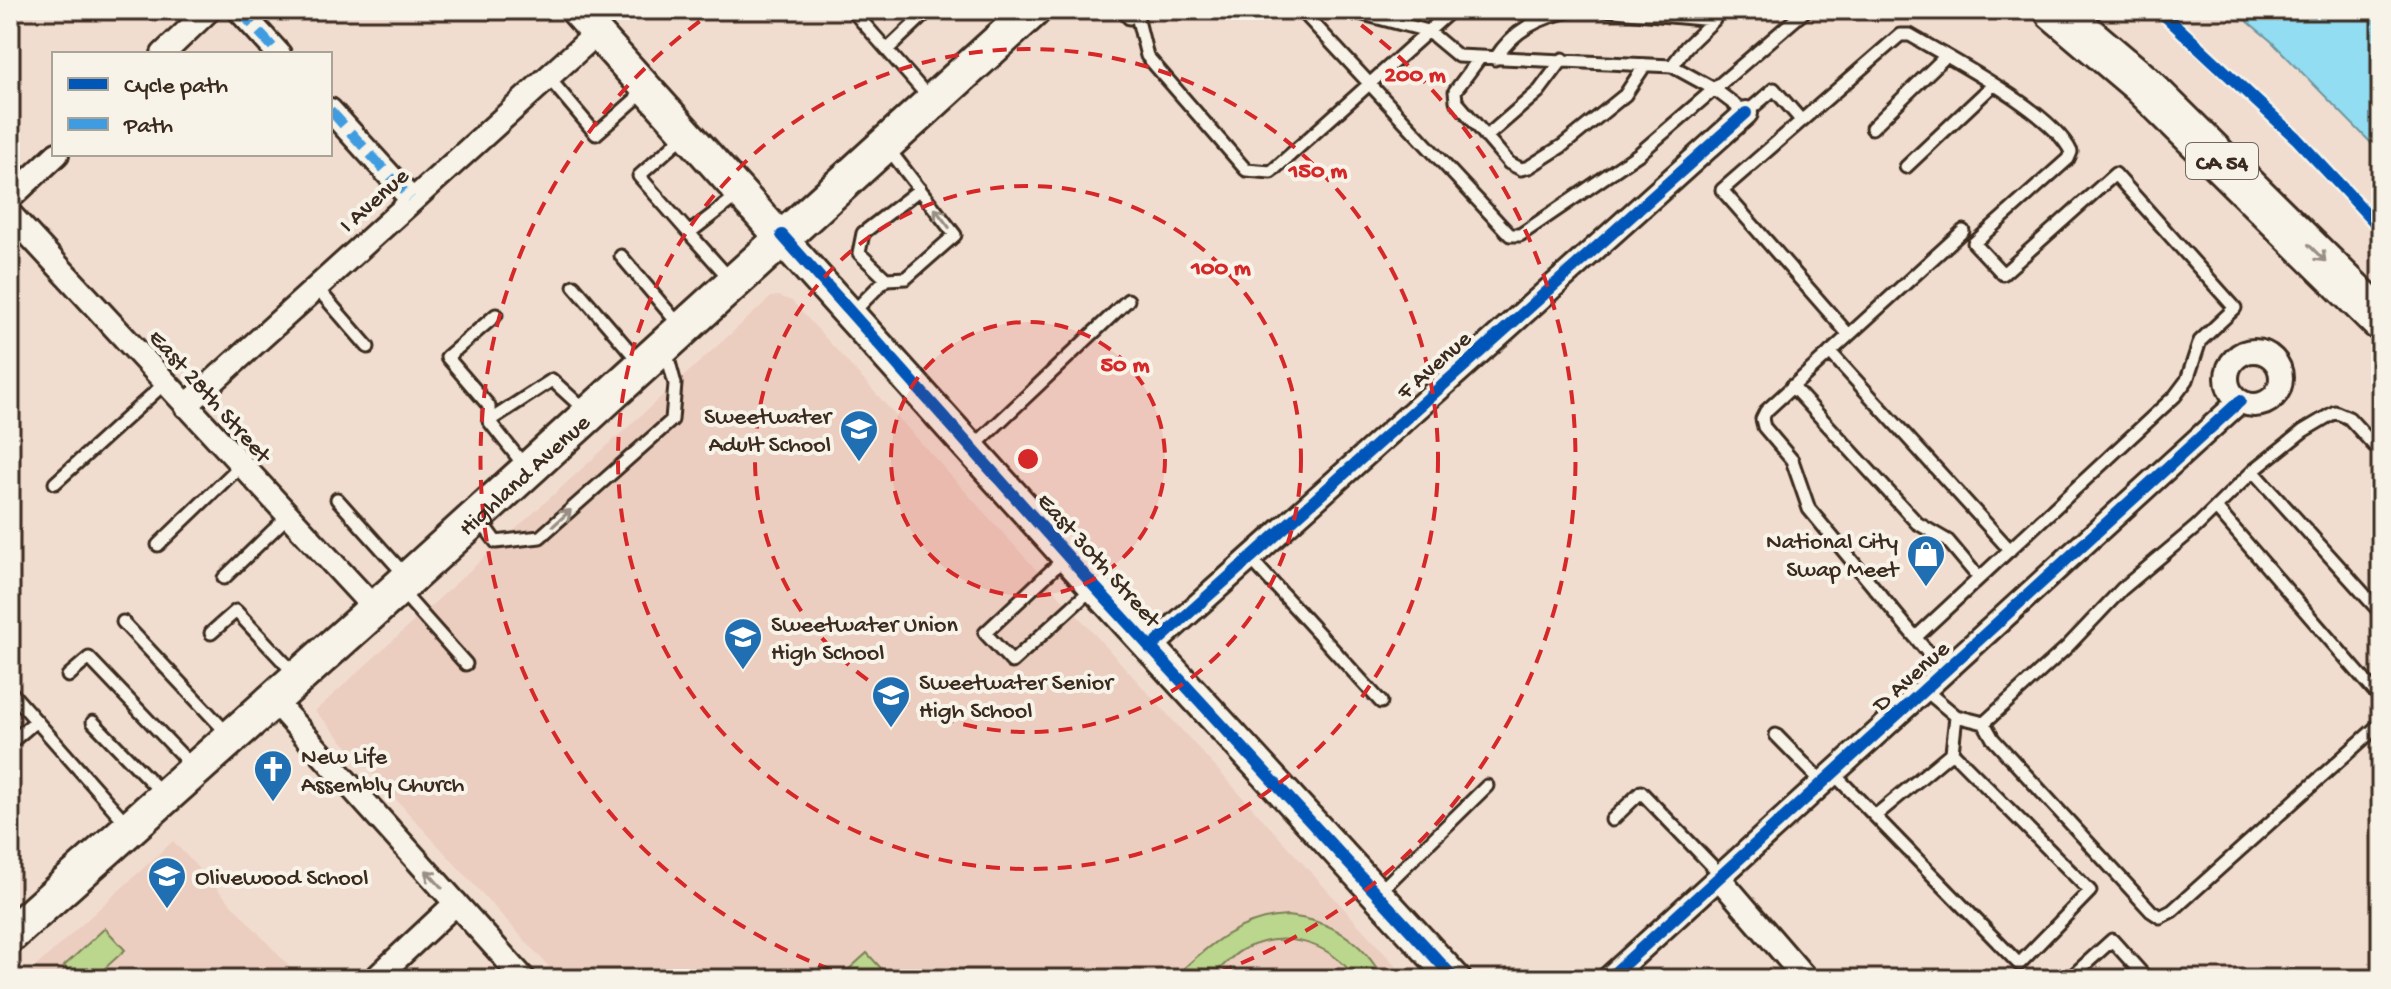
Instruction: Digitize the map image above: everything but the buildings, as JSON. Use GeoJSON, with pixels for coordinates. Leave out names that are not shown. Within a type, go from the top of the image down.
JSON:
{"type":"FeatureCollection","features":[{"type":"Feature","properties":{"kind":"highway"},"geometry":{"type":"LineString","coordinates":[[2021,10],[2283,220]]}},
{"type":"Feature","properties":{"kind":"highway","name":"CA 54"},"geometry":{"type":"LineString","coordinates":[[2055,10],[2141,83],[2381,320]]}},
{"type":"Feature","properties":{"kind":"main road","name":"East 30th Street"},"geometry":{"type":"LineString","coordinates":[[576,10],[782,235],[1150,648],[1455,979]]}},
{"type":"Feature","properties":{"kind":"main road","name":"Highland Avenue"},"geometry":{"type":"LineString","coordinates":[[10,935],[394,592],[782,235],[1033,10]]}},
{"type":"Feature","properties":{"kind":"street"},"geometry":{"type":"LineString","coordinates":[[165,52],[209,10]]}},
{"type":"Feature","properties":{"kind":"street"},"geometry":{"type":"LineString","coordinates":[[239,10],[277,52]]}},
{"type":"Feature","properties":{"kind":"street","name":"I Avenue"},"geometry":{"type":"LineString","coordinates":[[186,406],[597,33]]}},
{"type":"Feature","properties":{"kind":"street"},"geometry":{"type":"LineString","coordinates":[[332,112],[411,199]]}},
{"type":"Feature","properties":{"kind":"street","name":"F Avenue"},"geometry":{"type":"LineString","coordinates":[[1150,648],[1746,113]]}},
{"type":"Feature","properties":{"kind":"street"},"geometry":{"type":"LineString","coordinates":[[10,198],[55,156]]}},
{"type":"Feature","properties":{"kind":"street","name":"East 28th Street"},"geometry":{"type":"LineString","coordinates":[[10,214],[286,518],[394,592]]}},
{"type":"Feature","properties":{"kind":"street","name":"D Avenue"},"geometry":{"type":"LineString","coordinates":[[1608,979],[2240,401]]}},
{"type":"Feature","properties":{"kind":"street"},"geometry":{"type":"LineString","coordinates":[[273,700],[524,979]]}},
{"type":"Feature","properties":{"kind":"street"},"geometry":{"type":"LineString","coordinates":[[1720,877],[1806,979]]}},
{"type":"Feature","properties":{"kind":"street"},"geometry":{"type":"LineString","coordinates":[[375,979],[456,903]]}},
{"type":"Feature","properties":{"kind":"lane"},"geometry":{"type":"LineString","coordinates":[[852,10],[931,101]]}},
{"type":"Feature","properties":{"kind":"lane"},"geometry":{"type":"LineString","coordinates":[[888,49],[929,10]]}},
{"type":"Feature","properties":{"kind":"lane"},"geometry":{"type":"LineString","coordinates":[[1122,10],[1129,18],[1137,11],[1147,56],[1246,170],[1271,172],[1452,10]]}},
{"type":"Feature","properties":{"kind":"lane"},"geometry":{"type":"LineString","coordinates":[[1301,10],[1510,235],[1520,235],[1640,153],[1806,10]]}},
{"type":"Feature","properties":{"kind":"lane"},"geometry":{"type":"LineString","coordinates":[[1348,10],[1428,31],[1458,56],[1672,66],[1714,89],[1746,113],[1774,89],[1801,120]]}},
{"type":"Feature","properties":{"kind":"lane"},"geometry":{"type":"LineString","coordinates":[[1495,59],[1512,37],[1543,16],[1574,10]]}},
{"type":"Feature","properties":{"kind":"lane"},"geometry":{"type":"LineString","coordinates":[[1604,10],[1714,20],[1686,47],[1672,66]]}},
{"type":"Feature","properties":{"kind":"lane"},"geometry":{"type":"LineString","coordinates":[[1849,335],[1722,190],[1900,35],[1910,35],[1946,56],[2037,115],[2067,143],[2071,152],[2068,159],[1974,243],[2003,274],[2115,174],[2235,308],[2200,341],[2187,380],[2175,396],[1916,637]]}},
{"type":"Feature","properties":{"kind":"lane"},"geometry":{"type":"LineString","coordinates":[[1872,128],[1946,56]]}},
{"type":"Feature","properties":{"kind":"lane"},"geometry":{"type":"LineString","coordinates":[[1479,59],[1455,91],[1456,101],[1509,163],[1521,169],[1529,167],[1625,95],[1645,65]]}},
{"type":"Feature","properties":{"kind":"lane"},"geometry":{"type":"LineString","coordinates":[[1486,137],[1539,91],[1563,59]]}},
{"type":"Feature","properties":{"kind":"lane"},"geometry":{"type":"LineString","coordinates":[[548,77],[596,134],[648,89]]}},
{"type":"Feature","properties":{"kind":"lane"},"geometry":{"type":"LineString","coordinates":[[1906,167],[1992,86]]}},
{"type":"Feature","properties":{"kind":"lane"},"geometry":{"type":"LineString","coordinates":[[688,133],[639,176],[732,281]]}},
{"type":"Feature","properties":{"kind":"lane"},"geometry":{"type":"LineString","coordinates":[[851,314],[886,279],[906,278],[955,235],[884,143]]}},
{"type":"Feature","properties":{"kind":"lane"},"geometry":{"type":"LineString","coordinates":[[886,279],[859,253],[863,233],[920,189]]}},
{"type":"Feature","properties":{"kind":"lane"},"geometry":{"type":"LineString","coordinates":[[689,233],[742,192]]}},
{"type":"Feature","properties":{"kind":"lane"},"geometry":{"type":"LineString","coordinates":[[1945,673],[1809,509],[1792,460],[1764,427],[1766,411],[1963,231]]}},
{"type":"Feature","properties":{"kind":"lane"},"geometry":{"type":"LineString","coordinates":[[476,516],[496,542],[540,537],[672,420],[675,384],[662,345],[621,256]]}},
{"type":"Feature","properties":{"kind":"lane"},"geometry":{"type":"LineString","coordinates":[[574,286],[662,345]]}},
{"type":"Feature","properties":{"kind":"lane"},"geometry":{"type":"LineString","coordinates":[[316,287],[368,347]]}},
{"type":"Feature","properties":{"kind":"lane"},"geometry":{"type":"LineString","coordinates":[[970,449],[1128,300]]}},
{"type":"Feature","properties":{"kind":"lane"},"geometry":{"type":"LineString","coordinates":[[496,315],[447,357],[489,406],[489,421],[527,469]]}},
{"type":"Feature","properties":{"kind":"lane"},"geometry":{"type":"LineString","coordinates":[[1830,352],[2010,550]]}},
{"type":"Feature","properties":{"kind":"lane"},"geometry":{"type":"LineString","coordinates":[[489,421],[552,380],[588,413]]}},
{"type":"Feature","properties":{"kind":"lane"},"geometry":{"type":"LineString","coordinates":[[55,483],[165,383]]}},
{"type":"Feature","properties":{"kind":"lane"},"geometry":{"type":"LineString","coordinates":[[1792,386],[1917,523],[1948,541],[1979,578]]}},
{"type":"Feature","properties":{"kind":"lane"},"geometry":{"type":"LineString","coordinates":[[1984,723],[2067,647],[2122,589],[2216,508],[2253,471],[2303,431],[2335,412],[2349,418],[2381,453]]}},
{"type":"Feature","properties":{"kind":"lane"},"geometry":{"type":"LineString","coordinates":[[158,545],[240,466]]}},
{"type":"Feature","properties":{"kind":"lane"},"geometry":{"type":"LineString","coordinates":[[2253,471],[2381,613]]}},
{"type":"Feature","properties":{"kind":"lane"},"geometry":{"type":"LineString","coordinates":[[337,499],[394,592],[466,664]]}},
{"type":"Feature","properties":{"kind":"lane"},"geometry":{"type":"LineString","coordinates":[[2216,508],[2381,699]]}},
{"type":"Feature","properties":{"kind":"lane"},"geometry":{"type":"LineString","coordinates":[[224,578],[286,518]]}},
{"type":"Feature","properties":{"kind":"lane"},"geometry":{"type":"LineString","coordinates":[[1067,556],[985,633],[1012,662],[1095,587]]}},
{"type":"Feature","properties":{"kind":"lane"},"geometry":{"type":"LineString","coordinates":[[1250,558],[1381,702]]}},
{"type":"Feature","properties":{"kind":"lane"},"geometry":{"type":"LineString","coordinates":[[211,633],[236,611],[298,677]]}},
{"type":"Feature","properties":{"kind":"lane"},"geometry":{"type":"LineString","coordinates":[[123,622],[231,737]]}},
{"type":"Feature","properties":{"kind":"lane"},"geometry":{"type":"LineString","coordinates":[[68,676],[89,658],[195,769]]}},
{"type":"Feature","properties":{"kind":"lane"},"geometry":{"type":"LineString","coordinates":[[1925,690],[1956,716],[1984,723],[1993,739],[2151,911],[2160,917],[2172,911],[2381,723]]}},
{"type":"Feature","properties":{"kind":"lane"},"geometry":{"type":"LineString","coordinates":[[10,691],[130,828]]}},
{"type":"Feature","properties":{"kind":"lane"},"geometry":{"type":"LineString","coordinates":[[1875,816],[1952,752],[1956,716]]}},
{"type":"Feature","properties":{"kind":"lane"},"geometry":{"type":"LineString","coordinates":[[10,743],[36,721]]}},
{"type":"Feature","properties":{"kind":"lane"},"geometry":{"type":"LineString","coordinates":[[93,722],[165,796]]}},
{"type":"Feature","properties":{"kind":"lane"},"geometry":{"type":"LineString","coordinates":[[1776,735],[1875,816],[2019,964],[2090,891],[1952,752]]}},
{"type":"Feature","properties":{"kind":"lane"},"geometry":{"type":"LineString","coordinates":[[1377,894],[1487,786]]}},
{"type":"Feature","properties":{"kind":"lane"},"geometry":{"type":"LineString","coordinates":[[1612,820],[1641,792],[1720,877]]}},
{"type":"Feature","properties":{"kind":"lane"},"geometry":{"type":"LineString","coordinates":[[2069,979],[2112,940],[2147,979]]}},
{"type":"Feature","properties":{"kind":"shaded area","name":"Sweetwater Union High School"},"geometry":{"type":"Polygon","coordinates":[[[779,296],[792,301],[1408,979],[560,979],[315,711],[771,297],[779,296]]]}},
{"type":"Feature","properties":{"kind":"shaded area","name":"Olivewood School"},"geometry":{"type":"Polygon","coordinates":[[[173,841],[301,979],[22,979],[173,841]]]}},
{"type":"Feature","properties":{"kind":"green space"},"geometry":{"type":"Polygon","coordinates":[[[1287,916],[1317,922],[1344,935],[1366,954],[1383,979],[1356,979],[1345,966],[1319,948],[1305,942],[1273,940],[1242,950],[1205,979],[1172,979],[1238,928],[1287,916]]]}},
{"type":"Feature","properties":{"kind":"green space"},"geometry":{"type":"Polygon","coordinates":[[[105,928],[125,950],[93,979],[76,979],[64,966],[105,928]]]}},
{"type":"Feature","properties":{"kind":"green space"},"geometry":{"type":"Polygon","coordinates":[[[867,953],[891,979],[838,979],[867,953]]]}},
{"type":"Feature","properties":{"kind":"water"},"geometry":{"type":"Polygon","coordinates":[[[2234,10],[2381,10],[2381,153],[2271,41],[2234,10]]]}},
{"type":"Feature","properties":{"kind":"marked path"},"geometry":{"type":"LineString","coordinates":[[239,10],[277,52]]}},
{"type":"Feature","properties":{"kind":"marked path"},"geometry":{"type":"LineString","coordinates":[[332,112],[411,199]]}},
{"type":"Feature","properties":{"kind":"cycle path"},"geometry":{"type":"LineString","coordinates":[[2159,10],[2296,138],[2381,229]]}},
{"type":"Feature","properties":{"kind":"cycle path"},"geometry":{"type":"LineString","coordinates":[[1150,648],[1746,113]]}},
{"type":"Feature","properties":{"kind":"cycle path"},"geometry":{"type":"LineString","coordinates":[[782,235],[1095,587],[1455,979]]}},
{"type":"Feature","properties":{"kind":"cycle path"},"geometry":{"type":"LineString","coordinates":[[1608,979],[2240,401]]}},
{"type":"Feature","properties":{"kind":"place","name":"Sweetwater Adult School"},"geometry":{"type":"Point","coordinates":[859,463]}},
{"type":"Feature","properties":{"kind":"place","name":"National City Swap Meet"},"geometry":{"type":"Point","coordinates":[1926,588]}},
{"type":"Feature","properties":{"kind":"place","name":"Sweetwater Union High School"},"geometry":{"type":"Point","coordinates":[743,671]}},
{"type":"Feature","properties":{"kind":"place","name":"Sweetwater Senior High School"},"geometry":{"type":"Point","coordinates":[891,729]}},
{"type":"Feature","properties":{"kind":"place","name":"New Life Assembly Church"},"geometry":{"type":"Point","coordinates":[273,803]}},
{"type":"Feature","properties":{"kind":"place","name":"Olivewood School"},"geometry":{"type":"Point","coordinates":[167,910]}}]}
